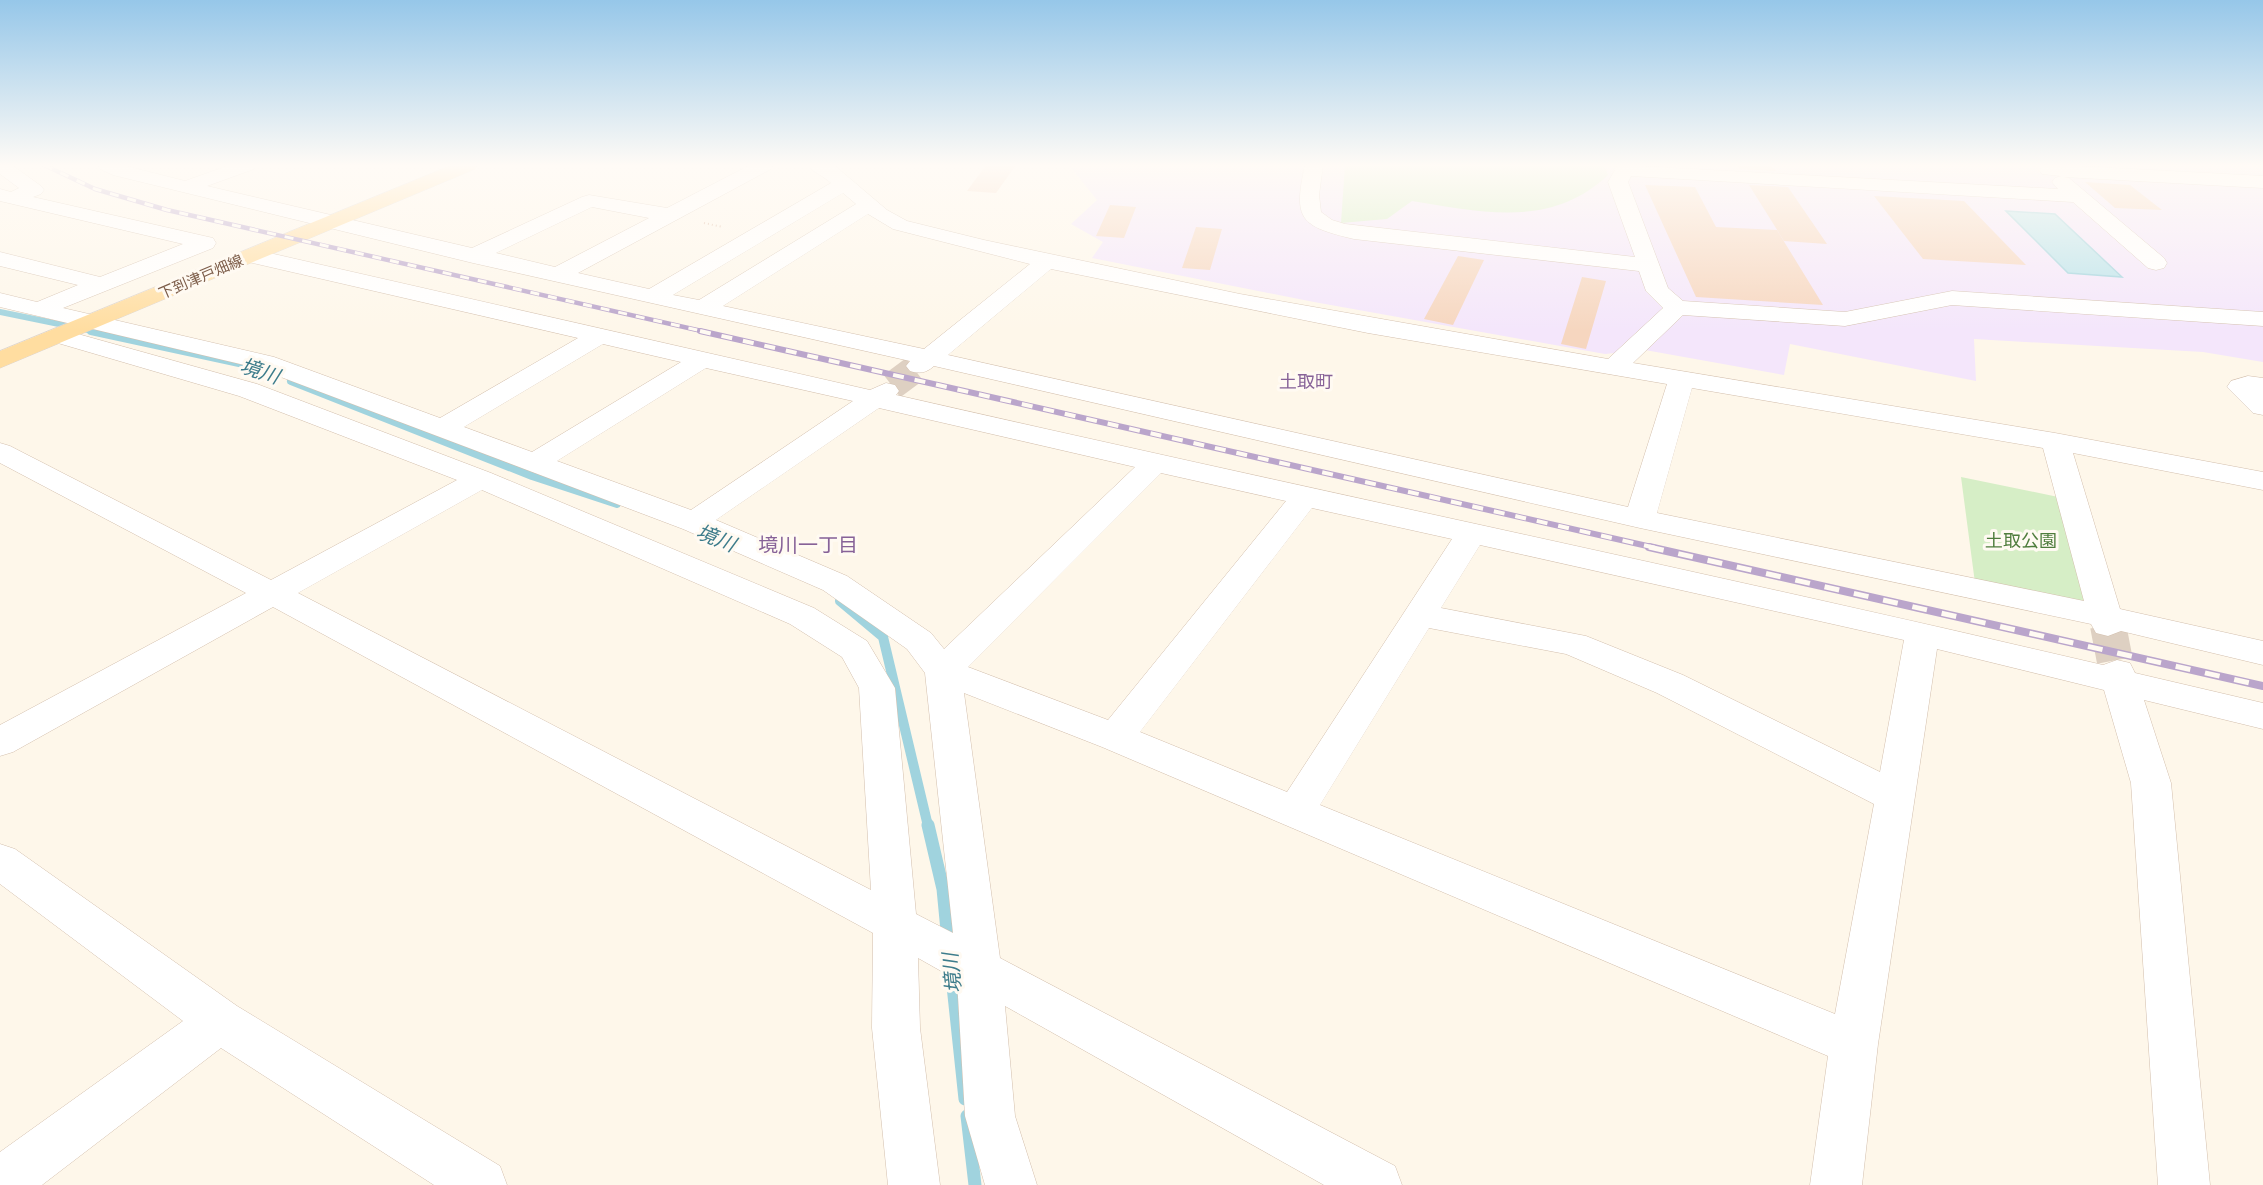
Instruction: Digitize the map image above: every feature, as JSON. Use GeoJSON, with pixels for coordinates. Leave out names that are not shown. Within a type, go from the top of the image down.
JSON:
{"type":"FeatureCollection","features":[{"type":"Feature","properties":{"kind":"main road","name":"下到津戸畑線"},"geometry":{"type":"LineString","coordinates":[[0,360],[334,221]]}},
{"type":"Feature","properties":{"kind":"street"},"geometry":{"type":"LineString","coordinates":[[39,309],[205,243],[104,220]]}},
{"type":"Feature","properties":{"kind":"street"},"geometry":{"type":"LineString","coordinates":[[331,220],[924,362],[2263,653]]}},
{"type":"Feature","properties":{"kind":"street"},"geometry":{"type":"LineString","coordinates":[[473,256],[548,220]]}},
{"type":"Feature","properties":{"kind":"street"},"geometry":{"type":"LineString","coordinates":[[557,275],[659,220]]}},
{"type":"Feature","properties":{"kind":"street"},"geometry":{"type":"LineString","coordinates":[[651,297],[782,220]]}},
{"type":"Feature","properties":{"kind":"street"},"geometry":{"type":"LineString","coordinates":[[704,308],[844,220]]}},
{"type":"Feature","properties":{"kind":"street"},"geometry":{"type":"LineString","coordinates":[[891,220],[900,225],[1045,263],[1295,312],[1681,380],[2055,441],[2263,481]]}},
{"type":"Feature","properties":{"kind":"street"},"geometry":{"type":"LineString","coordinates":[[1317,220],[1320,224],[1354,233],[1647,265]]}},
{"type":"Feature","properties":{"kind":"street"},"geometry":{"type":"LineString","coordinates":[[1631,220],[1658,291],[1677,308],[1845,319],[1952,298],[2263,319]]}},
{"type":"Feature","properties":{"kind":"street"},"geometry":{"type":"LineString","coordinates":[[2106,220],[2156,263]]}},
{"type":"Feature","properties":{"kind":"street"},"geometry":{"type":"LineString","coordinates":[[252,256],[700,360],[883,393],[1155,463],[2118,677],[2263,716]]}},
{"type":"Feature","properties":{"kind":"street"},"geometry":{"type":"LineString","coordinates":[[0,259],[101,284]]}},
{"type":"Feature","properties":{"kind":"street"},"geometry":{"type":"LineString","coordinates":[[924,362],[1045,263]]}},
{"type":"Feature","properties":{"kind":"street"},"geometry":{"type":"LineString","coordinates":[[0,300],[265,362],[694,522],[835,583],[919,641],[943,671],[1115,737],[1854,1044]]}},
{"type":"Feature","properties":{"kind":"street"},"geometry":{"type":"LineString","coordinates":[[1613,368],[1677,308]]}},
{"type":"Feature","properties":{"kind":"street"},"geometry":{"type":"LineString","coordinates":[[0,322],[60,336],[248,390],[481,479],[802,616],[855,649],[877,688],[903,927],[896,1028],[914,1185]]}},
{"type":"Feature","properties":{"kind":"street"},"geometry":{"type":"LineString","coordinates":[[444,427],[599,336]]}},
{"type":"Feature","properties":{"kind":"street"},"geometry":{"type":"LineString","coordinates":[[535,462],[700,360]]}},
{"type":"Feature","properties":{"kind":"street"},"geometry":{"type":"LineString","coordinates":[[1640,519],[1681,380]]}},
{"type":"Feature","properties":{"kind":"street"},"geometry":{"type":"LineString","coordinates":[[2263,386],[2248,384],[2240,387],[2263,407]]}},
{"type":"Feature","properties":{"kind":"street"},"geometry":{"type":"LineString","coordinates":[[694,522],[883,393]]}},
{"type":"Feature","properties":{"kind":"street"},"geometry":{"type":"LineString","coordinates":[[2055,441],[2107,620]]}},
{"type":"Feature","properties":{"kind":"street"},"geometry":{"type":"LineString","coordinates":[[0,452],[272,592],[979,967],[1376,1185]]}},
{"type":"Feature","properties":{"kind":"street"},"geometry":{"type":"LineString","coordinates":[[943,671],[1155,463]]}},
{"type":"Feature","properties":{"kind":"street"},"geometry":{"type":"LineString","coordinates":[[0,742],[481,479]]}},
{"type":"Feature","properties":{"kind":"street"},"geometry":{"type":"LineString","coordinates":[[1115,737],[1305,497]]}},
{"type":"Feature","properties":{"kind":"street"},"geometry":{"type":"LineString","coordinates":[[1295,812],[1471,534]]}},
{"type":"Feature","properties":{"kind":"street"},"geometry":{"type":"LineString","coordinates":[[1420,615],[1574,644],[1670,684],[1894,796]]}},
{"type":"Feature","properties":{"kind":"street"},"geometry":{"type":"LineString","coordinates":[[1836,1185],[1854,1044],[1922,634]]}},
{"type":"Feature","properties":{"kind":"street"},"geometry":{"type":"LineString","coordinates":[[943,671],[979,967],[990,1116],[1011,1185]]}},
{"type":"Feature","properties":{"kind":"street"},"geometry":{"type":"LineString","coordinates":[[2118,677],[2151,783],[2184,1185]]}},
{"type":"Feature","properties":{"kind":"street"},"geometry":{"type":"LineString","coordinates":[[0,861],[220,1021],[482,1185]]}},
{"type":"Feature","properties":{"kind":"street"},"geometry":{"type":"LineString","coordinates":[[0,1184],[220,1021]]}},
{"type":"Feature","properties":{"kind":"shaded area"},"geometry":{"type":"Polygon","coordinates":[[[1075,220],[2263,220],[2263,362],[2203,352],[1974,339],[1976,381],[1790,344],[1784,375],[1645,350],[1605,354],[1314,302],[1092,258],[1103,242],[1071,224],[1075,220]]]}},
{"type":"Feature","properties":{"kind":"green space"},"geometry":{"type":"Polygon","coordinates":[[[1341,220],[1372,220],[1341,223],[1341,220]]]}},
{"type":"Feature","properties":{"kind":"green space","name":"土取公園"},"geometry":{"type":"Polygon","coordinates":[[[1961,477],[2063,498],[2093,609],[1975,583],[1961,477]]]}},
{"type":"Feature","properties":{"kind":"water"},"geometry":{"type":"Polygon","coordinates":[[[2015,220],[2062,220],[2122,277],[2068,273],[2015,220]]]}},
{"type":"Feature","properties":{"kind":"building"},"geometry":{"type":"Polygon","coordinates":[[[1103,220],[1131,220],[1124,238],[1096,236],[1103,220]]]}},
{"type":"Feature","properties":{"kind":"building"},"geometry":{"type":"Polygon","coordinates":[[[1661,220],[1712,220],[1716,227],[1777,230],[1823,305],[1696,297],[1661,220]]]}},
{"type":"Feature","properties":{"kind":"building"},"geometry":{"type":"Polygon","coordinates":[[[1771,220],[1811,220],[1827,244],[1784,241],[1771,220]]]}},
{"type":"Feature","properties":{"kind":"building"},"geometry":{"type":"Polygon","coordinates":[[[1893,220],[1983,220],[2026,265],[1923,259],[1893,220]]]}},
{"type":"Feature","properties":{"kind":"building"},"geometry":{"type":"Polygon","coordinates":[[[1196,227],[1222,229],[1210,270],[1182,268],[1196,227]]]}},
{"type":"Feature","properties":{"kind":"building"},"geometry":{"type":"Polygon","coordinates":[[[1458,256],[1484,260],[1453,325],[1424,319],[1458,256]]]}},
{"type":"Feature","properties":{"kind":"building"},"geometry":{"type":"Polygon","coordinates":[[[1582,277],[1606,281],[1586,349],[1561,344],[1582,277]]]}},
{"type":"Feature","properties":{"kind":"waterway","name":"境川"},"geometry":{"type":"LineString","coordinates":[[0,312],[98,332]]}},
{"type":"Feature","properties":{"kind":"waterway","name":"境川"},"geometry":{"type":"LineString","coordinates":[[91,331],[253,366]]}},
{"type":"Feature","properties":{"kind":"waterway","name":"境川"},"geometry":{"type":"LineString","coordinates":[[291,381],[532,476],[617,504]]}},
{"type":"Feature","properties":{"kind":"waterway","name":"境川"},"geometry":{"type":"LineString","coordinates":[[840,601],[883,637],[928,826]]}},
{"type":"Feature","properties":{"kind":"waterway","name":"境川"},"geometry":{"type":"LineString","coordinates":[[928,825],[943,889],[948,941]]}},
{"type":"Feature","properties":{"kind":"waterway","name":"境川"},"geometry":{"type":"LineString","coordinates":[[951,967],[965,1099]]}},
{"type":"Feature","properties":{"kind":"waterway","name":"境川"},"geometry":{"type":"LineString","coordinates":[[967,1116],[975,1185]]}},
{"type":"Feature","properties":{"kind":"tunnel"},"geometry":{"type":"LineString","coordinates":[[892,386],[919,366]]}},
{"type":"Feature","properties":{"kind":"tunnel"},"geometry":{"type":"LineString","coordinates":[[2108,625],[2117,672]]}},
{"type":"Feature","properties":{"kind":"railway"},"geometry":{"type":"LineString","coordinates":[[213,220],[706,332]]}},
{"type":"Feature","properties":{"kind":"railway"},"geometry":{"type":"LineString","coordinates":[[700,331],[1656,548]]}},
{"type":"Feature","properties":{"kind":"railway"},"geometry":{"type":"LineString","coordinates":[[1649,547],[2263,686]]}},
{"type":"Feature","properties":{"kind":"district","name":"土取町"},"geometry":{"type":"Point","coordinates":[1306,382]}},
{"type":"Feature","properties":{"kind":"district","name":"境川一丁目"},"geometry":{"type":"Point","coordinates":[808,545]}}]}
